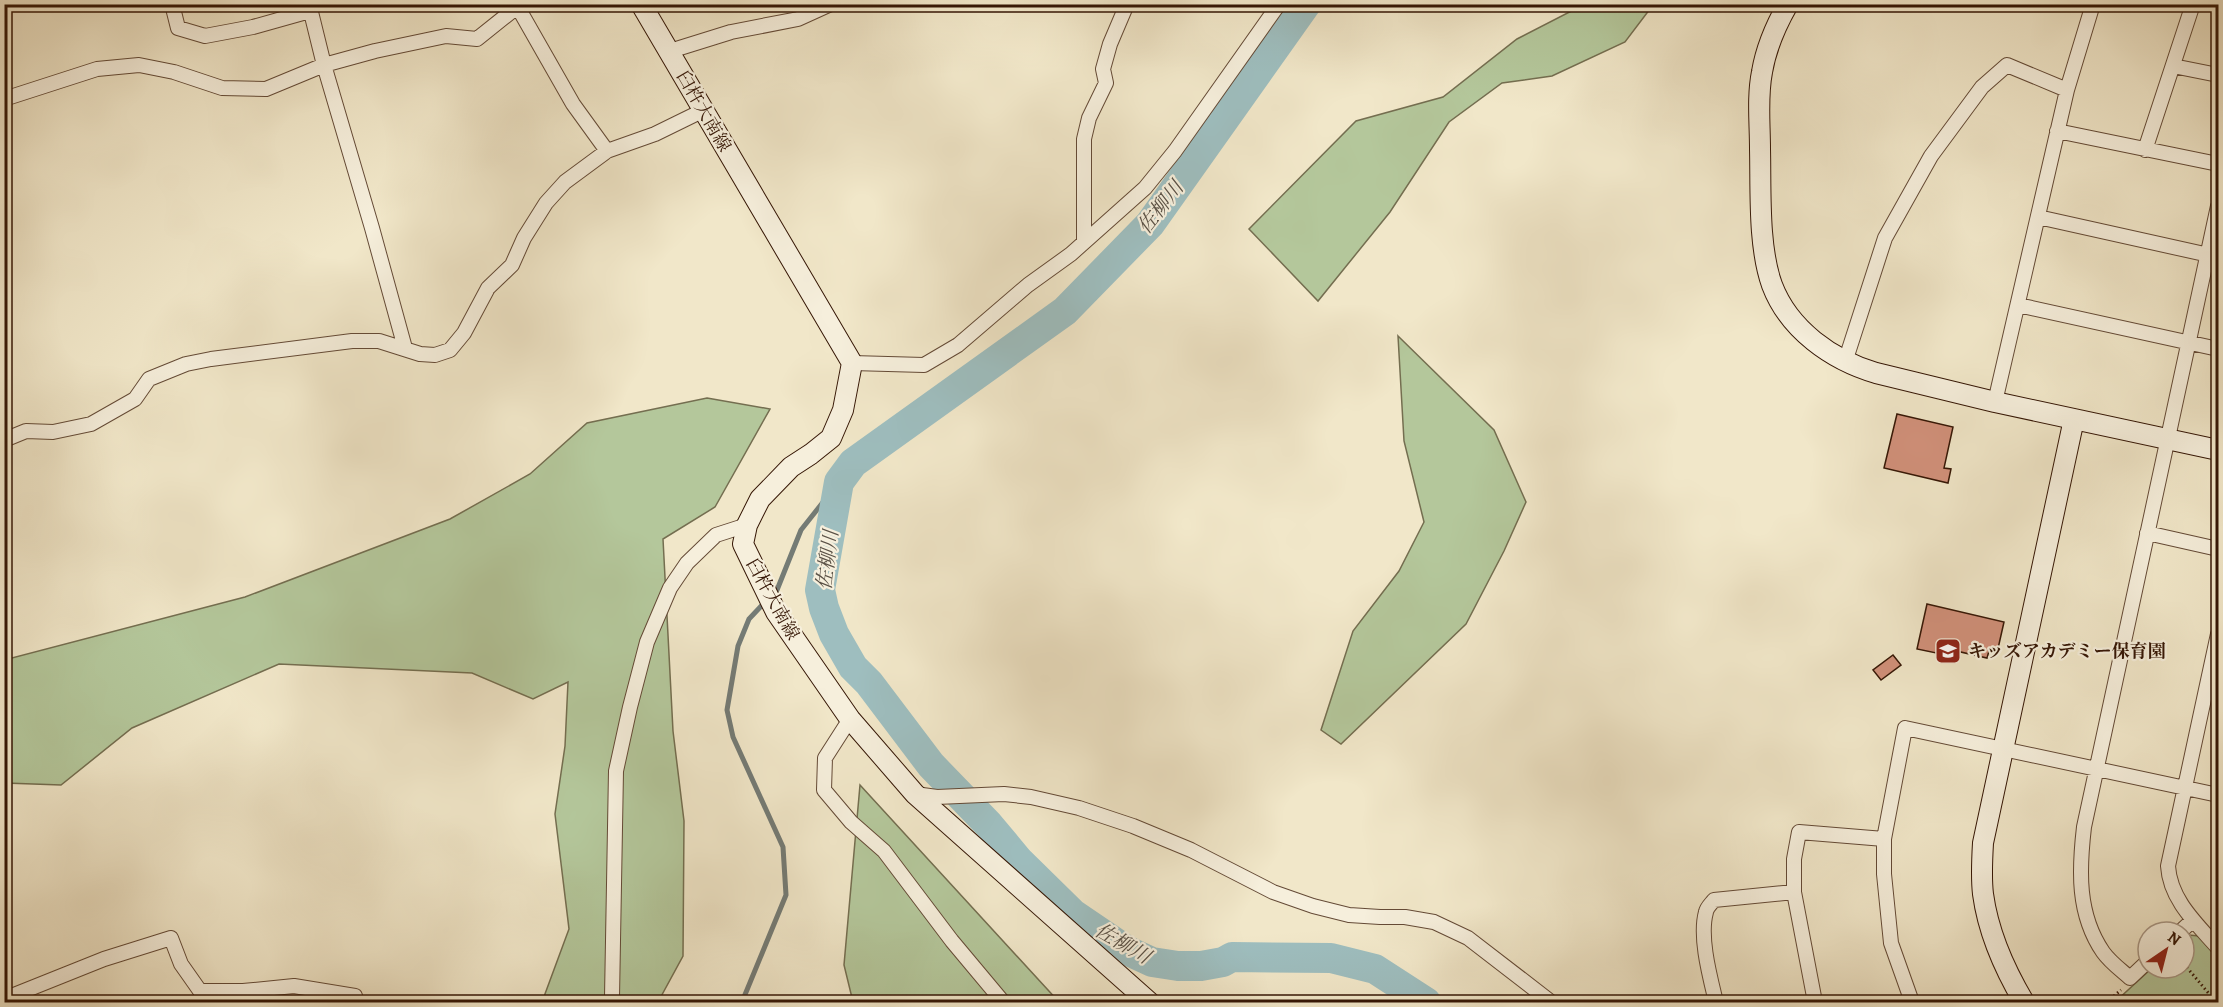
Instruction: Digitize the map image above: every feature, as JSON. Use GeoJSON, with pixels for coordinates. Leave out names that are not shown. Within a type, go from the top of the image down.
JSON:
{"type":"FeatureCollection","features":[{"type":"Feature","properties":{"kind":"street"},"geometry":{"type":"LineString","coordinates":[[172,4],[178,27],[205,36],[253,27],[310,8],[324,65],[405,348]]}},
{"type":"Feature","properties":{"kind":"street","name":"臼杵大南線"},"geometry":{"type":"LineString","coordinates":[[641,4],[852,363],[843,410],[831,438],[812,454],[791,467],[760,499],[747,525],[743,544],[776,612],[849,719],[915,794],[1149,1002]]}},
{"type":"Feature","properties":{"kind":"street"},"geometry":{"type":"LineString","coordinates":[[670,51],[731,32],[798,19],[831,4]]}},
{"type":"Feature","properties":{"kind":"street"},"geometry":{"type":"LineString","coordinates":[[1084,242],[1084,139],[1089,118],[1106,83],[1103,69],[1110,44],[1127,4]]}},
{"type":"Feature","properties":{"kind":"street"},"geometry":{"type":"LineString","coordinates":[[852,363],[924,365],[958,345],[1028,285],[1084,242],[1145,188],[1279,4]]}},
{"type":"Feature","properties":{"kind":"street"},"geometry":{"type":"LineString","coordinates":[[1788,4],[1767,51],[1759,88],[1762,218],[1772,285],[1787,310],[1807,335],[1832,355],[1876,373],[1995,402],[2218,450]]}},
{"type":"Feature","properties":{"kind":"street"},"geometry":{"type":"LineString","coordinates":[[1995,402],[2067,90],[2093,4]]}},
{"type":"Feature","properties":{"kind":"street"},"geometry":{"type":"LineString","coordinates":[[2145,150],[2193,4]]}},
{"type":"Feature","properties":{"kind":"street"},"geometry":{"type":"LineString","coordinates":[[4,99],[97,69],[139,65],[174,72],[222,88],[266,89],[324,65],[375,51],[446,36],[477,39],[516,5],[573,104],[608,151]]}},
{"type":"Feature","properties":{"kind":"street"},"geometry":{"type":"LineString","coordinates":[[1845,362],[1885,238],[1931,156],[1982,87],[2007,65],[2067,90]]}},
{"type":"Feature","properties":{"kind":"street"},"geometry":{"type":"LineString","coordinates":[[2173,66],[2218,75]]}},
{"type":"Feature","properties":{"kind":"street"},"geometry":{"type":"LineString","coordinates":[[4,440],[26,431],[53,432],[91,424],[135,399],[149,379],[186,364],[352,341],[379,341],[420,354],[435,355],[450,350],[464,333],[488,288],[512,266],[524,238],[546,203],[565,182],[608,151],[655,134],[704,110]]}},
{"type":"Feature","properties":{"kind":"street"},"geometry":{"type":"LineString","coordinates":[[2057,131],[2218,164]]}},
{"type":"Feature","properties":{"kind":"street"},"geometry":{"type":"LineString","coordinates":[[2136,972],[2130,978],[2104,954],[2090,930],[2080,884],[2084,827],[2189,343],[2213,255],[2218,206]]}},
{"type":"Feature","properties":{"kind":"street"},"geometry":{"type":"LineString","coordinates":[[2038,217],[2213,255]]}},
{"type":"Feature","properties":{"kind":"street"},"geometry":{"type":"LineString","coordinates":[[2018,305],[2218,349]]}},
{"type":"Feature","properties":{"kind":"street"},"geometry":{"type":"LineString","coordinates":[[2024,1002],[2002,959],[1989,921],[1983,895],[1983,843],[2074,419]]}},
{"type":"Feature","properties":{"kind":"street"},"geometry":{"type":"LineString","coordinates":[[609,1002],[612,997],[616,771],[647,642],[670,588],[687,563],[716,535],[747,525]]}},
{"type":"Feature","properties":{"kind":"street"},"geometry":{"type":"LineString","coordinates":[[2147,533],[2218,549]]}},
{"type":"Feature","properties":{"kind":"street"},"geometry":{"type":"LineString","coordinates":[[2193,920],[2172,889],[2168,872],[2170,849],[2218,634]]}},
{"type":"Feature","properties":{"kind":"street"},"geometry":{"type":"LineString","coordinates":[[849,719],[825,758],[824,790],[851,822],[884,851],[952,941],[1003,1002]]}},
{"type":"Feature","properties":{"kind":"street"},"geometry":{"type":"LineString","coordinates":[[1912,1002],[1891,943],[1886,911],[1884,839],[1905,728],[2218,795]]}},
{"type":"Feature","properties":{"kind":"street"},"geometry":{"type":"LineString","coordinates":[[915,794],[947,797],[1004,794],[1031,797],[1079,808],[1133,826],[1191,850],[1273,892],[1313,906],[1349,915],[1380,918],[1405,916],[1434,922],[1468,938],[1551,1002]]}},
{"type":"Feature","properties":{"kind":"street"},"geometry":{"type":"LineString","coordinates":[[1815,1002],[1794,892],[1794,859],[1799,832],[1884,839]]}},
{"type":"Feature","properties":{"kind":"street"},"geometry":{"type":"LineString","coordinates":[[1716,1002],[1704,931],[1706,909],[1714,900],[1794,892]]}},
{"type":"Feature","properties":{"kind":"street"},"geometry":{"type":"LineString","coordinates":[[2196,923],[2218,948]]}},
{"type":"Feature","properties":{"kind":"street"},"geometry":{"type":"LineString","coordinates":[[4,999],[104,958],[171,938],[181,964],[200,991],[243,992],[294,986],[355,996],[357,1002]]}},
{"type":"Feature","properties":{"kind":"path"},"geometry":{"type":"LineString","coordinates":[[2107,1002],[2126,986],[2130,978]]}},
{"type":"Feature","properties":{"kind":"path"},"geometry":{"type":"LineString","coordinates":[[2196,978],[2216,1002]]}},
{"type":"Feature","properties":{"kind":"green space"},"geometry":{"type":"Polygon","coordinates":[[[1583,5],[1653,5],[1625,42],[1552,76],[1502,83],[1449,122],[1390,212],[1318,301],[1249,229],[1356,121],[1443,97],[1517,39],[1583,5]]]}},
{"type":"Feature","properties":{"kind":"green space"},"geometry":{"type":"Polygon","coordinates":[[[1398,336],[1494,430],[1526,502],[1504,551],[1466,624],[1341,744],[1321,730],[1353,631],[1399,571],[1424,522],[1404,441],[1398,336]]]}},
{"type":"Feature","properties":{"kind":"green space"},"geometry":{"type":"Polygon","coordinates":[[[707,398],[770,409],[715,507],[663,539],[673,731],[684,821],[683,956],[658,1002],[542,1002],[569,929],[555,814],[565,746],[568,682],[533,699],[472,673],[279,664],[132,728],[61,785],[5,783],[4,660],[245,597],[450,519],[530,474],[587,423],[707,398]]]}},
{"type":"Feature","properties":{"kind":"green space"},"geometry":{"type":"Polygon","coordinates":[[[860,785],[1059,1002],[853,1002],[844,965],[860,785]]]}},
{"type":"Feature","properties":{"kind":"green space"},"geometry":{"type":"Polygon","coordinates":[[[2196,936],[2200,936],[2218,956],[2218,1002],[2115,1002],[2139,980],[2196,980],[2196,936]]]}},
{"type":"Feature","properties":{"kind":"building"},"geometry":{"type":"Polygon","coordinates":[[[1897,414],[1953,427],[1944,468],[1951,469],[1948,483],[1884,468],[1897,414]]]}},
{"type":"Feature","properties":{"kind":"building"},"geometry":{"type":"Polygon","coordinates":[[[1927,604],[2004,622],[1997,653],[1989,651],[1987,658],[1943,648],[1941,654],[1917,649],[1927,604]]]}},
{"type":"Feature","properties":{"kind":"building"},"geometry":{"type":"Polygon","coordinates":[[[1893,655],[1901,665],[1881,680],[1873,670],[1893,655]]]}},
{"type":"Feature","properties":{"kind":"waterway","name":"佐柳川"},"geometry":{"type":"LineString","coordinates":[[1306,4],[1150,224],[1065,311],[853,463],[839,482],[820,590],[834,634],[853,667],[869,683],[931,765],[989,825],[1019,861],[1073,914],[1126,950],[1152,962],[1178,966],[1201,966],[1223,962],[1232,957],[1331,958],[1375,969],[1426,1002]]}},
{"type":"Feature","properties":{"kind":"waterway"},"geometry":{"type":"LineString","coordinates":[[772,596],[777,590],[801,530],[839,482]]}},
{"type":"Feature","properties":{"kind":"waterway"},"geometry":{"type":"LineString","coordinates":[[742,1002],[786,895],[783,847],[733,737],[727,710],[738,646],[749,619],[765,602]]}},
{"type":"Feature","properties":{"kind":"place","name":"キッズアカデミー保育園"},"geometry":{"type":"Point","coordinates":[1948,651]}}]}
